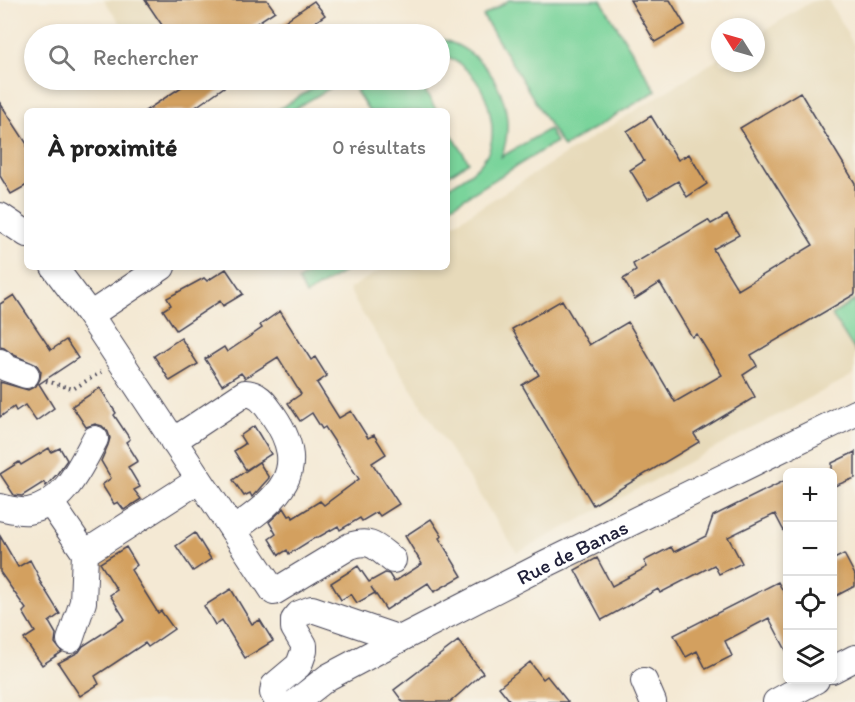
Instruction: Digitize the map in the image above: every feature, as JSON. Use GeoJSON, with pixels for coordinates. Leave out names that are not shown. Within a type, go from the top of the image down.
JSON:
{"type":"FeatureCollection","features":[{"type":"Feature","properties":{"kind":"street"},"geometry":{"type":"LineString","coordinates":[[0,216],[24,232]]}},
{"type":"Feature","properties":{"kind":"street"},"geometry":{"type":"LineString","coordinates":[[56,270],[90,315],[274,592],[360,542],[369,543],[393,560]]}},
{"type":"Feature","properties":{"kind":"street"},"geometry":{"type":"LineString","coordinates":[[90,315],[158,270]]}},
{"type":"Feature","properties":{"kind":"street"},"geometry":{"type":"LineString","coordinates":[[0,362],[6,368],[26,375]]}},
{"type":"Feature","properties":{"kind":"street"},"geometry":{"type":"LineString","coordinates":[[173,441],[245,393],[260,398],[276,421],[290,445],[291,456],[287,476],[281,488],[267,505],[233,530]]}},
{"type":"Feature","properties":{"kind":"street","name":"Rue de Banas"},"geometry":{"type":"LineString","coordinates":[[296,702],[328,677],[400,639],[540,567],[855,412]]}},
{"type":"Feature","properties":{"kind":"street"},"geometry":{"type":"LineString","coordinates":[[0,507],[27,511],[50,502],[72,481],[95,439]]}},
{"type":"Feature","properties":{"kind":"street"},"geometry":{"type":"LineString","coordinates":[[85,553],[199,480]]}},
{"type":"Feature","properties":{"kind":"street"},"geometry":{"type":"LineString","coordinates":[[50,502],[85,553],[83,602],[70,640]]}},
{"type":"Feature","properties":{"kind":"street"},"geometry":{"type":"LineString","coordinates":[[278,702],[273,693],[274,686],[299,665],[304,651],[304,645],[294,628],[294,620],[299,614],[312,609],[400,639]]}},
{"type":"Feature","properties":{"kind":"street"},"geometry":{"type":"LineString","coordinates":[[837,667],[855,658]]}},
{"type":"Feature","properties":{"kind":"street"},"geometry":{"type":"LineString","coordinates":[[776,702],[809,684]]}},
{"type":"Feature","properties":{"kind":"path"},"geometry":{"type":"LineString","coordinates":[[26,375],[73,389],[120,360]]}},
{"type":"Feature","properties":{"kind":"shaded area"},"geometry":{"type":"Polygon","coordinates":[[[104,0],[193,0],[158,24],[121,24],[104,0]]]}},
{"type":"Feature","properties":{"kind":"shaded area"},"geometry":{"type":"Polygon","coordinates":[[[814,0],[828,0],[855,47],[855,374],[517,553],[357,305],[349,289],[380,270],[450,270],[450,226],[711,64],[711,72],[765,72],[765,30],[814,0]]]}},
{"type":"Feature","properties":{"kind":"green space"},"geometry":{"type":"Polygon","coordinates":[[[509,0],[601,0],[656,91],[563,147],[483,16],[509,0]]]}},
{"type":"Feature","properties":{"kind":"green space"},"geometry":{"type":"Polygon","coordinates":[[[450,43],[473,56],[487,69],[497,84],[504,101],[507,120],[506,138],[501,157],[549,129],[556,142],[450,207],[450,186],[478,166],[486,156],[492,138],[489,108],[485,97],[475,79],[460,64],[450,58],[450,43]]]}},
{"type":"Feature","properties":{"kind":"green space"},"geometry":{"type":"Polygon","coordinates":[[[310,90],[327,90],[296,108],[281,108],[310,90]]]}},
{"type":"Feature","properties":{"kind":"green space"},"geometry":{"type":"Polygon","coordinates":[[[424,90],[435,108],[367,108],[356,91],[424,90]]]}},
{"type":"Feature","properties":{"kind":"green space"},"geometry":{"type":"Polygon","coordinates":[[[450,132],[469,162],[450,174],[450,132]]]}},
{"type":"Feature","properties":{"kind":"green space"},"geometry":{"type":"Polygon","coordinates":[[[314,270],[347,270],[306,295],[298,280],[314,270]]]}},
{"type":"Feature","properties":{"kind":"green space"},"geometry":{"type":"Polygon","coordinates":[[[855,300],[855,351],[832,315],[855,300]]]}},
{"type":"Feature","properties":{"kind":"building"},"geometry":{"type":"Polygon","coordinates":[[[145,0],[267,0],[275,11],[255,24],[161,24],[145,0]]]}},
{"type":"Feature","properties":{"kind":"building"},"geometry":{"type":"Polygon","coordinates":[[[630,0],[670,0],[685,25],[655,42],[630,0]]]}},
{"type":"Feature","properties":{"kind":"building"},"geometry":{"type":"Polygon","coordinates":[[[314,1],[325,15],[312,24],[281,24],[314,1]]]}},
{"type":"Feature","properties":{"kind":"building"},"geometry":{"type":"Polygon","coordinates":[[[177,90],[220,90],[194,108],[150,108],[177,90]]]}},
{"type":"Feature","properties":{"kind":"building"},"geometry":{"type":"Polygon","coordinates":[[[800,92],[855,183],[855,294],[751,355],[757,366],[743,375],[755,397],[694,434],[699,442],[593,505],[522,385],[539,375],[512,329],[562,300],[589,345],[628,322],[675,402],[722,375],[697,334],[692,337],[660,283],[635,299],[623,279],[636,271],[633,264],[708,220],[711,224],[727,215],[739,235],[713,249],[738,290],[813,245],[740,128],[800,92]]]}},
{"type":"Feature","properties":{"kind":"building"},"geometry":{"type":"Polygon","coordinates":[[[0,103],[24,139],[24,187],[11,194],[0,176],[0,103]]]}},
{"type":"Feature","properties":{"kind":"building"},"geometry":{"type":"Polygon","coordinates":[[[651,116],[678,160],[689,154],[707,184],[687,197],[678,181],[648,199],[630,170],[644,161],[627,131],[651,116]]]}},
{"type":"Feature","properties":{"kind":"building"},"geometry":{"type":"Polygon","coordinates":[[[227,270],[243,294],[223,306],[220,301],[176,330],[163,310],[171,305],[167,298],[204,278],[207,281],[227,270]]]}},
{"type":"Feature","properties":{"kind":"building"},"geometry":{"type":"Polygon","coordinates":[[[14,295],[51,350],[66,340],[78,358],[39,384],[54,408],[36,421],[25,405],[16,411],[14,407],[0,417],[0,382],[28,390],[36,386],[41,372],[37,365],[0,347],[0,304],[14,295]]]}},
{"type":"Feature","properties":{"kind":"building"},"geometry":{"type":"Polygon","coordinates":[[[280,311],[311,360],[315,357],[327,376],[317,383],[339,418],[351,411],[368,438],[374,435],[386,454],[372,463],[399,504],[380,516],[377,512],[362,521],[360,518],[340,530],[338,526],[289,554],[287,550],[279,555],[269,539],[276,534],[269,522],[284,508],[293,518],[320,501],[324,505],[359,479],[325,427],[322,429],[312,413],[300,421],[288,403],[301,394],[278,357],[245,378],[241,373],[222,385],[205,359],[224,347],[227,352],[262,328],[260,325],[280,311]]]}},
{"type":"Feature","properties":{"kind":"building"},"geometry":{"type":"Polygon","coordinates":[[[181,338],[198,364],[170,381],[154,356],[181,338]]]}},
{"type":"Feature","properties":{"kind":"building"},"geometry":{"type":"Polygon","coordinates":[[[100,388],[130,439],[126,442],[138,461],[128,467],[140,487],[134,490],[141,499],[124,510],[118,502],[114,504],[102,485],[111,478],[101,461],[110,438],[108,432],[102,426],[95,424],[86,427],[72,406],[100,388]]]}},
{"type":"Feature","properties":{"kind":"building"},"geometry":{"type":"Polygon","coordinates":[[[254,426],[271,454],[246,470],[234,451],[245,444],[240,436],[254,426]]]}},
{"type":"Feature","properties":{"kind":"building"},"geometry":{"type":"Polygon","coordinates":[[[49,448],[51,452],[60,448],[67,460],[57,474],[46,486],[44,482],[22,496],[14,495],[0,474],[19,462],[21,465],[49,448]]]}},
{"type":"Feature","properties":{"kind":"building"},"geometry":{"type":"Polygon","coordinates":[[[855,452],[855,478],[837,485],[837,468],[832,468],[832,463],[855,452]]]}},
{"type":"Feature","properties":{"kind":"building"},"geometry":{"type":"Polygon","coordinates":[[[259,462],[269,478],[252,497],[250,493],[244,496],[233,480],[259,462]]]}},
{"type":"Feature","properties":{"kind":"building"},"geometry":{"type":"Polygon","coordinates":[[[783,481],[783,529],[775,514],[728,537],[742,563],[719,574],[714,565],[660,593],[658,589],[602,620],[575,570],[597,558],[612,586],[647,567],[644,561],[671,547],[674,552],[706,536],[713,516],[783,481]]]}},
{"type":"Feature","properties":{"kind":"building"},"geometry":{"type":"Polygon","coordinates":[[[431,519],[442,536],[439,538],[462,576],[434,592],[428,583],[386,610],[375,593],[357,603],[351,594],[341,600],[331,583],[358,566],[369,582],[385,573],[389,574],[394,582],[422,564],[405,536],[431,519]]]}},
{"type":"Feature","properties":{"kind":"building"},"geometry":{"type":"Polygon","coordinates":[[[195,533],[211,559],[193,571],[176,546],[195,533]]]}},
{"type":"Feature","properties":{"kind":"building"},"geometry":{"type":"Polygon","coordinates":[[[0,536],[18,567],[30,560],[39,580],[60,614],[49,622],[56,634],[55,643],[62,652],[42,665],[24,639],[35,632],[23,612],[26,609],[0,572],[0,536]]]}},
{"type":"Feature","properties":{"kind":"building"},"geometry":{"type":"Polygon","coordinates":[[[126,547],[137,565],[131,570],[158,613],[161,611],[174,629],[148,647],[145,643],[95,676],[99,684],[80,696],[58,663],[79,652],[83,646],[125,619],[110,595],[117,590],[100,563],[126,547]]]}},
{"type":"Feature","properties":{"kind":"building"},"geometry":{"type":"Polygon","coordinates":[[[844,554],[855,575],[855,586],[837,595],[837,576],[837,558],[844,554]]]}},
{"type":"Feature","properties":{"kind":"building"},"geometry":{"type":"Polygon","coordinates":[[[778,582],[783,591],[783,645],[769,618],[725,641],[732,656],[706,669],[697,651],[686,657],[674,635],[778,582]]]}},
{"type":"Feature","properties":{"kind":"building"},"geometry":{"type":"Polygon","coordinates":[[[231,589],[252,624],[260,620],[273,641],[245,658],[222,620],[215,625],[204,606],[231,589]]]}},
{"type":"Feature","properties":{"kind":"building"},"geometry":{"type":"Polygon","coordinates":[[[458,641],[483,673],[450,702],[403,702],[394,690],[458,641]]]}},
{"type":"Feature","properties":{"kind":"building"},"geometry":{"type":"Polygon","coordinates":[[[530,662],[543,679],[547,676],[568,702],[511,702],[499,687],[530,662]]]}}]}
